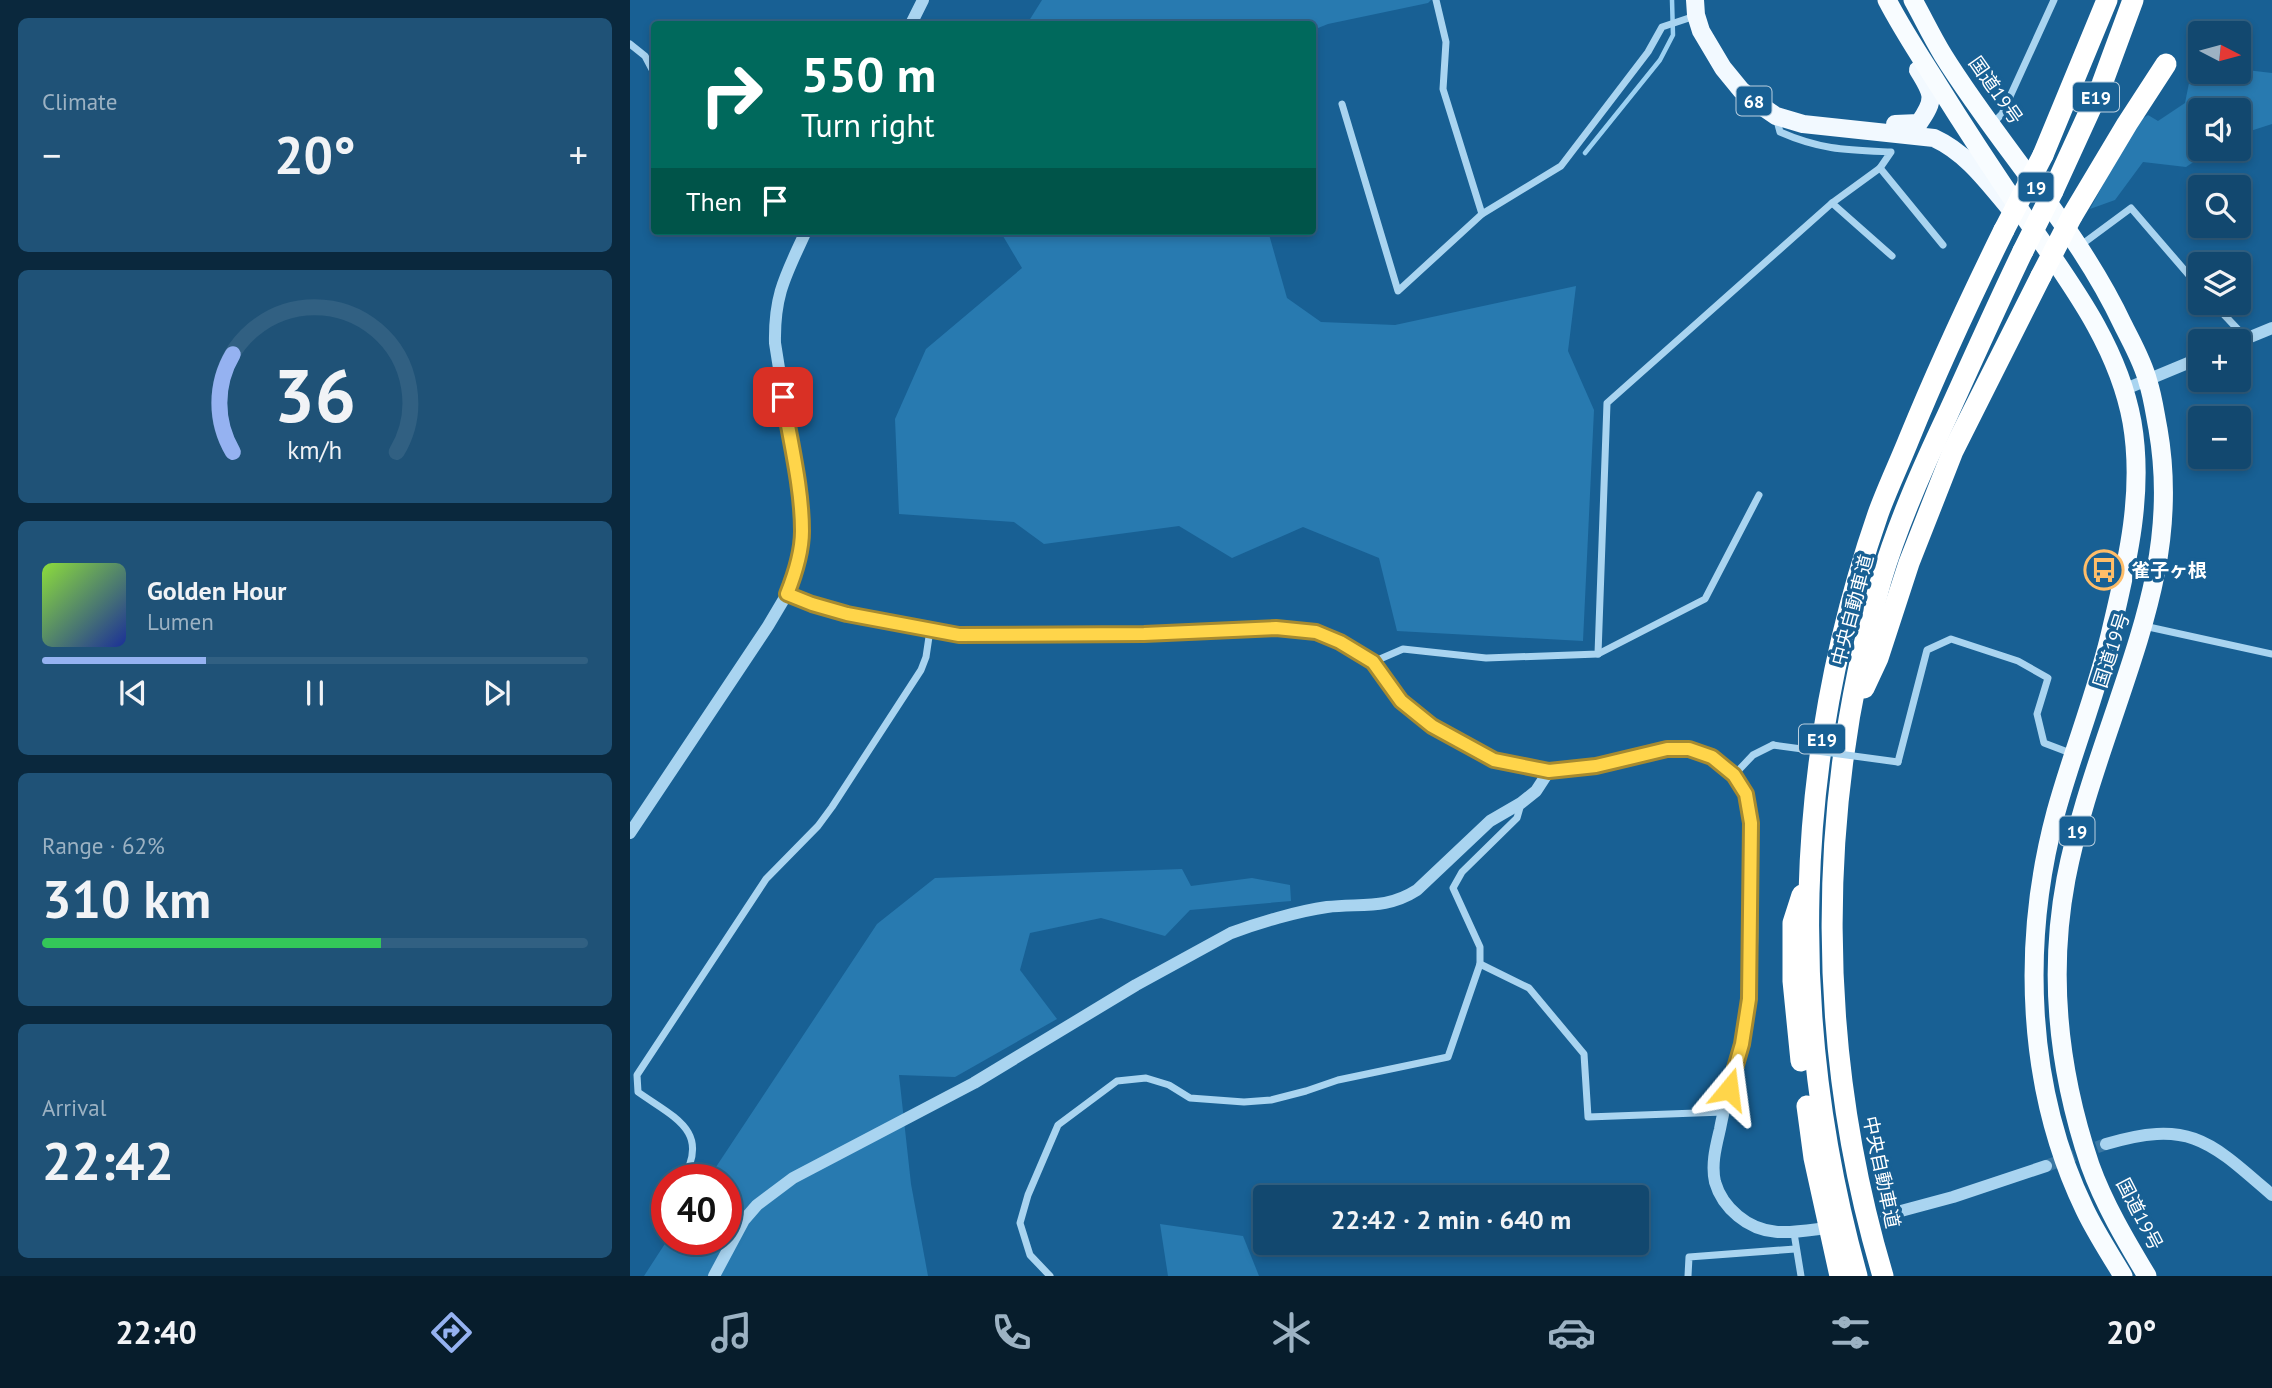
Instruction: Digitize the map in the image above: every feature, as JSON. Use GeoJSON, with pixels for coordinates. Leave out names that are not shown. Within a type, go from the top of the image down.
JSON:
{"type":"FeatureCollection","features":[{"type":"Feature","properties":{"kind":"highway","name":"国道19号"},"geometry":{"type":"LineString","coordinates":[[1887,0],[1913,45],[2090,313],[2116,366],[2132,423],[2137,484],[2132,529],[2103,667],[2056,813],[2041,884],[2035,947],[2034,1007],[2039,1059],[2048,1107],[2067,1167],[2085,1210],[2123,1276]]}},
{"type":"Feature","properties":{"kind":"highway","name":"国道19号"},"geometry":{"type":"LineString","coordinates":[[1913,0],[1943,55],[2107,290],[2148,380],[2158,431],[2163,467],[2163,529],[2156,578],[2144,626],[2079,823],[2066,879],[2058,936],[2057,994],[2061,1048],[2091,1167],[2120,1231],[2147,1276]]}},
{"type":"Feature","properties":{"kind":"highway","name":"中央自動車道"},"geometry":{"type":"LineString","coordinates":[[1857,1276],[1831,1166],[1814,1059],[1808,965],[1808,876],[1816,778],[1826,716],[1842,637],[1878,513],[1929,390],[2004,230],[2043,155],[2107,0]]}},
{"type":"Feature","properties":{"kind":"highway","name":"中央自動車道"},"geometry":{"type":"LineString","coordinates":[[1883,1276],[1853,1159],[1839,1064],[1832,958],[1833,850],[1840,775],[1850,720],[1881,579],[1915,485],[2102,84],[2133,0]]}},
{"type":"Feature","properties":{"kind":"highway"},"geometry":{"type":"LineString","coordinates":[[1850,720],[1878,658],[1909,563],[1953,451],[2073,216],[2166,64]]}},
{"type":"Feature","properties":{"kind":"highway"},"geometry":{"type":"LineString","coordinates":[[1808,876],[1793,923],[1793,981],[1814,1158],[1840,1276]]}},
{"type":"Feature","properties":{"kind":"main road","name":"68"},"geometry":{"type":"LineString","coordinates":[[1691,12],[1723,68],[1749,97],[1776,116],[1803,124],[1934,138],[1951,146],[1968,160],[2012,210],[2024,216]]}},
{"type":"Feature","properties":{"kind":"main road","name":"68"},"geometry":{"type":"LineString","coordinates":[[1868,130],[1875,126],[1919,123],[1930,107],[1930,89],[1914,64],[1913,45]]}},
{"type":"Feature","properties":{"kind":"street"},"geometry":{"type":"LineString","coordinates":[[912,21],[923,0]]}},
{"type":"Feature","properties":{"kind":"street"},"geometry":{"type":"LineString","coordinates":[[1436,0],[1446,42],[1443,89],[1482,214]]}},
{"type":"Feature","properties":{"kind":"street"},"geometry":{"type":"LineString","coordinates":[[1992,124],[2002,114],[2054,0]]}},
{"type":"Feature","properties":{"kind":"street"},"geometry":{"type":"LineString","coordinates":[[1342,104],[1398,291],[1482,214],[1561,166],[1648,52],[1662,27],[1691,12]]}},
{"type":"Feature","properties":{"kind":"street"},"geometry":{"type":"LineString","coordinates":[[630,44],[645,56],[651,67]]}},
{"type":"Feature","properties":{"kind":"street"},"geometry":{"type":"LineString","coordinates":[[1598,654],[1607,403],[1832,203],[1880,168],[1891,152],[1833,150],[1802,142],[1780,132],[1776,116]]}},
{"type":"Feature","properties":{"kind":"street"},"geometry":{"type":"LineString","coordinates":[[1880,168],[1943,244]]}},
{"type":"Feature","properties":{"kind":"street"},"geometry":{"type":"LineString","coordinates":[[1832,203],[1892,256]]}},
{"type":"Feature","properties":{"kind":"street"},"geometry":{"type":"LineString","coordinates":[[2079,247],[2131,208],[2188,274]]}},
{"type":"Feature","properties":{"kind":"street"},"geometry":{"type":"LineString","coordinates":[[630,833],[787,594],[795,572],[802,532],[797,482],[775,344],[775,321],[779,292],[804,235]]}},
{"type":"Feature","properties":{"kind":"street"},"geometry":{"type":"LineString","coordinates":[[2223,315],[2234,329]]}},
{"type":"Feature","properties":{"kind":"street"},"geometry":{"type":"LineString","coordinates":[[2251,336],[2272,328]]}},
{"type":"Feature","properties":{"kind":"street"},"geometry":{"type":"LineString","coordinates":[[2123,390],[2188,363]]}},
{"type":"Feature","properties":{"kind":"street"},"geometry":{"type":"LineString","coordinates":[[1373,662],[1403,649],[1486,658],[1598,654],[1705,599],[1759,495]]}},
{"type":"Feature","properties":{"kind":"street"},"geometry":{"type":"LineString","coordinates":[[787,594],[847,614],[959,635],[1144,634],[1276,628],[1316,632],[1340,642],[1373,662],[1401,701],[1432,726],[1494,760],[1549,771],[1596,766],[1678,748],[1712,757],[1734,775],[1746,794],[1751,823],[1749,999],[1742,1044],[1723,1112],[1713,1166],[1714,1180],[1725,1203],[1746,1223],[1757,1229],[1781,1234],[1819,1229]]}},
{"type":"Feature","properties":{"kind":"street"},"geometry":{"type":"LineString","coordinates":[[2144,626],[2272,654]]}},
{"type":"Feature","properties":{"kind":"street"},"geometry":{"type":"LineString","coordinates":[[691,1164],[692,1140],[686,1126],[638,1092],[637,1075],[766,879],[832,807],[921,670],[930,630]]}},
{"type":"Feature","properties":{"kind":"street"},"geometry":{"type":"LineString","coordinates":[[1734,775],[1753,755],[1773,745],[1898,762],[1927,650],[1951,639],[2018,661],[2048,678],[2037,714],[2044,743],[2074,754]]}},
{"type":"Feature","properties":{"kind":"street"},"geometry":{"type":"LineString","coordinates":[[714,1276],[744,1220],[757,1205],[793,1178],[974,1083],[1136,985],[1231,933],[1327,907],[1360,907],[1404,899],[1490,821],[1536,791],[1549,771]]}},
{"type":"Feature","properties":{"kind":"street"},"geometry":{"type":"LineString","coordinates":[[1050,1276],[1030,1255],[1020,1223],[1028,1195],[1058,1125],[1117,1081],[1146,1078],[1169,1085],[1190,1098],[1244,1102],[1271,1100],[1338,1080],[1448,1058],[1480,964],[1480,947],[1453,888],[1462,872],[1517,818],[1521,803]]}},
{"type":"Feature","properties":{"kind":"street"},"geometry":{"type":"LineString","coordinates":[[1480,964],[1529,988],[1584,1054],[1588,1117],[1723,1112]]}},
{"type":"Feature","properties":{"kind":"street"},"geometry":{"type":"LineString","coordinates":[[2106,1144],[2136,1135],[2185,1135],[2210,1145],[2236,1163],[2272,1195]]}},
{"type":"Feature","properties":{"kind":"street"},"geometry":{"type":"LineString","coordinates":[[1886,1215],[1953,1197],[2046,1166]]}},
{"type":"Feature","properties":{"kind":"street"},"geometry":{"type":"LineString","coordinates":[[1794,1233],[1801,1276]]}},
{"type":"Feature","properties":{"kind":"street"},"geometry":{"type":"LineString","coordinates":[[1688,1276],[1689,1258],[1796,1249]]}},
{"type":"Feature","properties":{"kind":"shaded area"},"geometry":{"type":"Polygon","coordinates":[[[1042,0],[1431,0],[1428,3],[1316,29],[1316,21],[1029,21],[1042,0]]]}},
{"type":"Feature","properties":{"kind":"shaded area"},"geometry":{"type":"Polygon","coordinates":[[[2251,71],[2272,73],[2272,124],[2251,131],[2251,98],[2188,98],[2188,161],[2195,161],[2186,167],[2143,162],[2115,200],[2090,209],[2136,123],[2148,115],[2158,121],[2185,103],[2189,84],[2251,84],[2251,71]]]}},
{"type":"Feature","properties":{"kind":"shaded area"},"geometry":{"type":"Polygon","coordinates":[[[1002,235],[1269,235],[1287,298],[1321,322],[1395,325],[1576,286],[1568,351],[1594,410],[1583,641],[1397,631],[1379,558],[1303,527],[1232,558],[1179,526],[1044,544],[1014,522],[899,514],[895,419],[926,349],[1022,268],[1002,235]]]}},
{"type":"Feature","properties":{"kind":"shaded area"},"geometry":{"type":"Polygon","coordinates":[[[1182,869],[1191,886],[1252,878],[1290,885],[1291,901],[1190,910],[1165,936],[1101,918],[1030,933],[1020,970],[1057,1019],[955,1077],[899,1075],[911,1184],[928,1276],[644,1276],[658,1255],[742,1255],[742,1164],[718,1164],[877,924],[935,878],[1182,869]]]}},
{"type":"Feature","properties":{"kind":"shaded area"},"geometry":{"type":"Polygon","coordinates":[[[1160,1224],[1243,1236],[1259,1276],[1168,1276],[1160,1224]]]}},
{"type":"Feature","properties":{"kind":"waterway"},"geometry":{"type":"LineString","coordinates":[[1585,153],[1660,60],[1673,35],[1672,0]]}},
{"type":"Feature","properties":{"kind":"tunnel"},"geometry":{"type":"LineString","coordinates":[[2046,1166],[2106,1144]]}},
{"type":"Feature","properties":{"kind":"place","name":"雀子ヶ根"},"geometry":{"type":"Point","coordinates":[2104,570]}},
{"type":"Feature","properties":{"kind":"route"},"geometry":{"type":"LineString","coordinates":[[783,397],[802,532],[795,572],[787,594],[800,600],[847,614],[959,635],[1144,634],[1276,628],[1316,632],[1340,642],[1373,662],[1401,701],[1432,726],[1494,760],[1562,771],[1678,748],[1700,752],[1723,764],[1746,794],[1751,823],[1749,999],[1742,1044],[1729,1089]]}}]}
